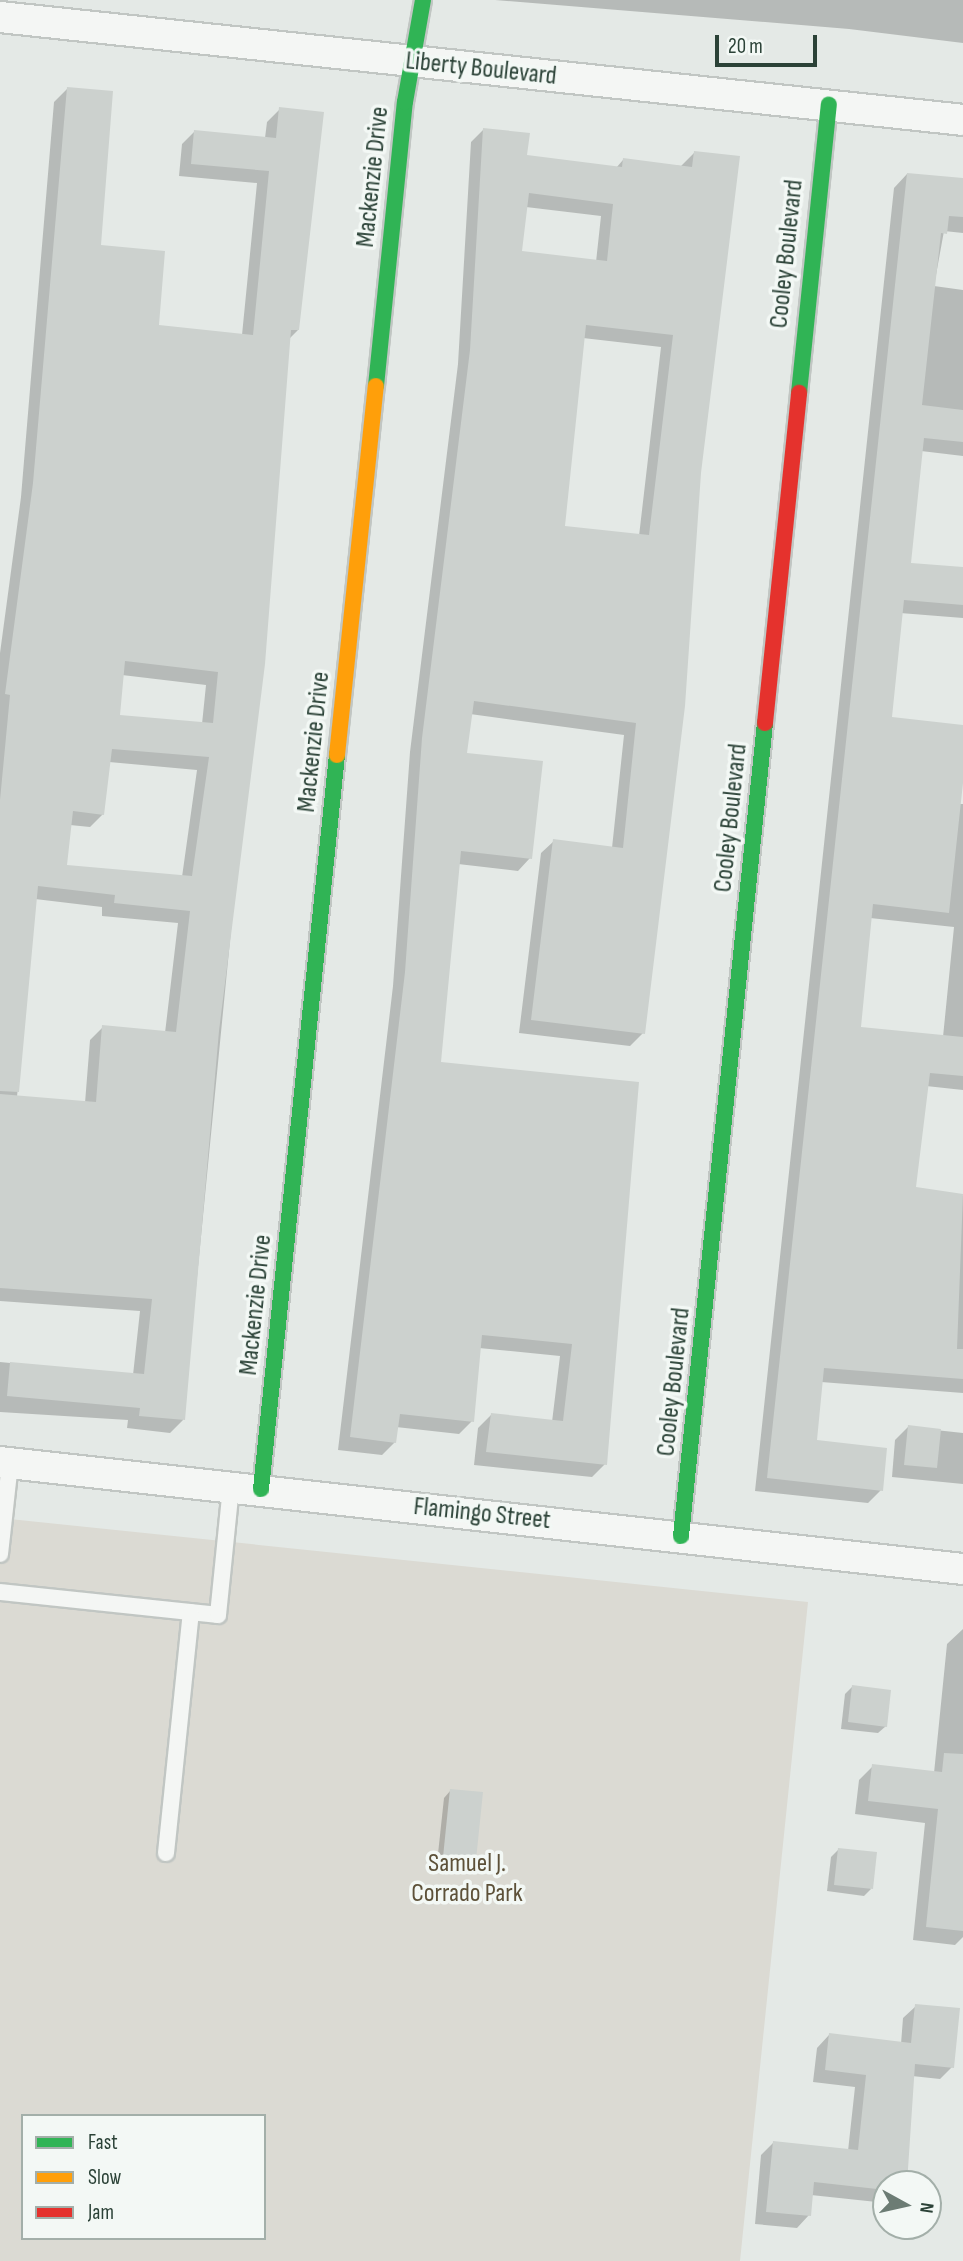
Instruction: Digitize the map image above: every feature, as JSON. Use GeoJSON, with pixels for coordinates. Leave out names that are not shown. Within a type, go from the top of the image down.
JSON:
{"type":"FeatureCollection","features":[{"type":"Feature","properties":{"kind":"street","name":"Mackenzie Drive"},"geometry":{"type":"LineString","coordinates":[[261,1489],[405,102],[415,61],[423,0]]}},
{"type":"Feature","properties":{"kind":"street","name":"Liberty Boulevard"},"geometry":{"type":"LineString","coordinates":[[0,17],[963,120]]}},
{"type":"Feature","properties":{"kind":"street","name":"Cooley Boulevard"},"geometry":{"type":"LineString","coordinates":[[681,1536],[829,106]]}},
{"type":"Feature","properties":{"kind":"street","name":"Flamingo Street"},"geometry":{"type":"LineString","coordinates":[[5,1463],[261,1489],[963,1569]]}},
{"type":"Feature","properties":{"kind":"lane"},"geometry":{"type":"LineString","coordinates":[[0,1554],[5,1463]]}},
{"type":"Feature","properties":{"kind":"lane"},"geometry":{"type":"LineString","coordinates":[[0,1592],[218,1615],[231,1486]]}},
{"type":"Feature","properties":{"kind":"lane"},"geometry":{"type":"LineString","coordinates":[[166,1853],[191,1612]]}},
{"type":"Feature","properties":{"kind":"green space","name":"Samuel J. Corrado Park"},"geometry":{"type":"Polygon","coordinates":[[[0,1518],[808,1602],[740,2261],[0,2261],[0,1518]]]}},
{"type":"Feature","properties":{"kind":"building"},"geometry":{"type":"Polygon","coordinates":[[[67,87],[113,91],[101,245],[165,251],[159,325],[253,335],[269,171],[191,164],[194,130],[276,138],[279,107],[324,112],[299,330],[291,330],[265,664],[219,1031],[185,1420],[139,1416],[140,1408],[7,1396],[10,1362],[144,1374],[152,1299],[0,1288],[0,1094],[96,1102],[102,1025],[176,1032],[190,911],[114,903],[115,895],[38,886],[19,1092],[0,1091],[0,800],[10,695],[5,694],[33,483],[67,87]],[[125,661],[120,715],[213,723],[218,672],[125,661]],[[112,749],[104,815],[73,811],[67,865],[192,876],[209,757],[112,749]]]}},
{"type":"Feature","properties":{"kind":"building"},"geometry":{"type":"Polygon","coordinates":[[[483,128],[530,133],[527,155],[622,167],[623,158],[692,167],[694,151],[740,156],[701,473],[685,706],[645,1034],[531,1020],[553,839],[623,848],[636,723],[474,701],[467,753],[543,761],[532,859],[461,851],[441,1062],[639,1082],[607,1465],[486,1452],[491,1413],[563,1421],[572,1344],[482,1335],[474,1422],[400,1414],[396,1443],[350,1437],[405,972],[422,738],[470,350],[483,128]],[[529,193],[522,251],[607,261],[613,204],[529,193]],[[586,325],[565,526],[649,535],[673,335],[586,325]]]}},
{"type":"Feature","properties":{"kind":"building"},"geometry":{"type":"Polygon","coordinates":[[[907,173],[963,178],[963,217],[949,216],[947,234],[941,233],[922,405],[963,410],[963,442],[924,438],[911,563],[963,567],[963,605],[904,600],[892,717],[963,725],[963,783],[949,913],[873,904],[861,1027],[963,1037],[963,1076],[930,1073],[916,1187],[963,1194],[957,1349],[963,1349],[963,1379],[824,1368],[817,1440],[887,1448],[883,1491],[767,1478],[907,173]]]}},
{"type":"Feature","properties":{"kind":"building"},"geometry":{"type":"Polygon","coordinates":[[[908,1425],[941,1429],[937,1468],[904,1465],[908,1425]]]}},
{"type":"Feature","properties":{"kind":"building"},"geometry":{"type":"Polygon","coordinates":[[[852,1685],[891,1690],[887,1727],[848,1722],[852,1685]]]}},
{"type":"Feature","properties":{"kind":"building"},"geometry":{"type":"Polygon","coordinates":[[[944,1753],[963,1754],[963,1931],[926,1927],[938,1809],[868,1801],[872,1764],[942,1772],[944,1753]]]}},
{"type":"Feature","properties":{"kind":"building"},"geometry":{"type":"Polygon","coordinates":[[[450,1789],[483,1792],[476,1860],[443,1857],[450,1789]]]}},
{"type":"Feature","properties":{"kind":"building"},"geometry":{"type":"Polygon","coordinates":[[[838,1848],[877,1852],[873,1889],[834,1885],[838,1848]]]}},
{"type":"Feature","properties":{"kind":"building"},"geometry":{"type":"Polygon","coordinates":[[[915,2004],[960,2008],[954,2068],[915,2064],[908,2170],[872,2170],[872,2188],[814,2182],[811,2216],[766,2212],[773,2141],[858,2150],[866,2075],[825,2070],[829,2033],[911,2043],[915,2004]]]}},
{"type":"Feature","properties":{"kind":"traffic: fast"},"geometry":{"type":"LineString","coordinates":[[376,386],[405,102],[423,0]]}},
{"type":"Feature","properties":{"kind":"traffic: fast"},"geometry":{"type":"LineString","coordinates":[[799,393],[829,105]]}},
{"type":"Feature","properties":{"kind":"traffic: fast"},"geometry":{"type":"LineString","coordinates":[[681,1536],[765,723]]}},
{"type":"Feature","properties":{"kind":"traffic: fast"},"geometry":{"type":"LineString","coordinates":[[261,1489],[337,755]]}},
{"type":"Feature","properties":{"kind":"traffic: slow"},"geometry":{"type":"LineString","coordinates":[[337,755],[376,386]]}},
{"type":"Feature","properties":{"kind":"traffic: jam"},"geometry":{"type":"LineString","coordinates":[[765,723],[799,393]]}}]}
